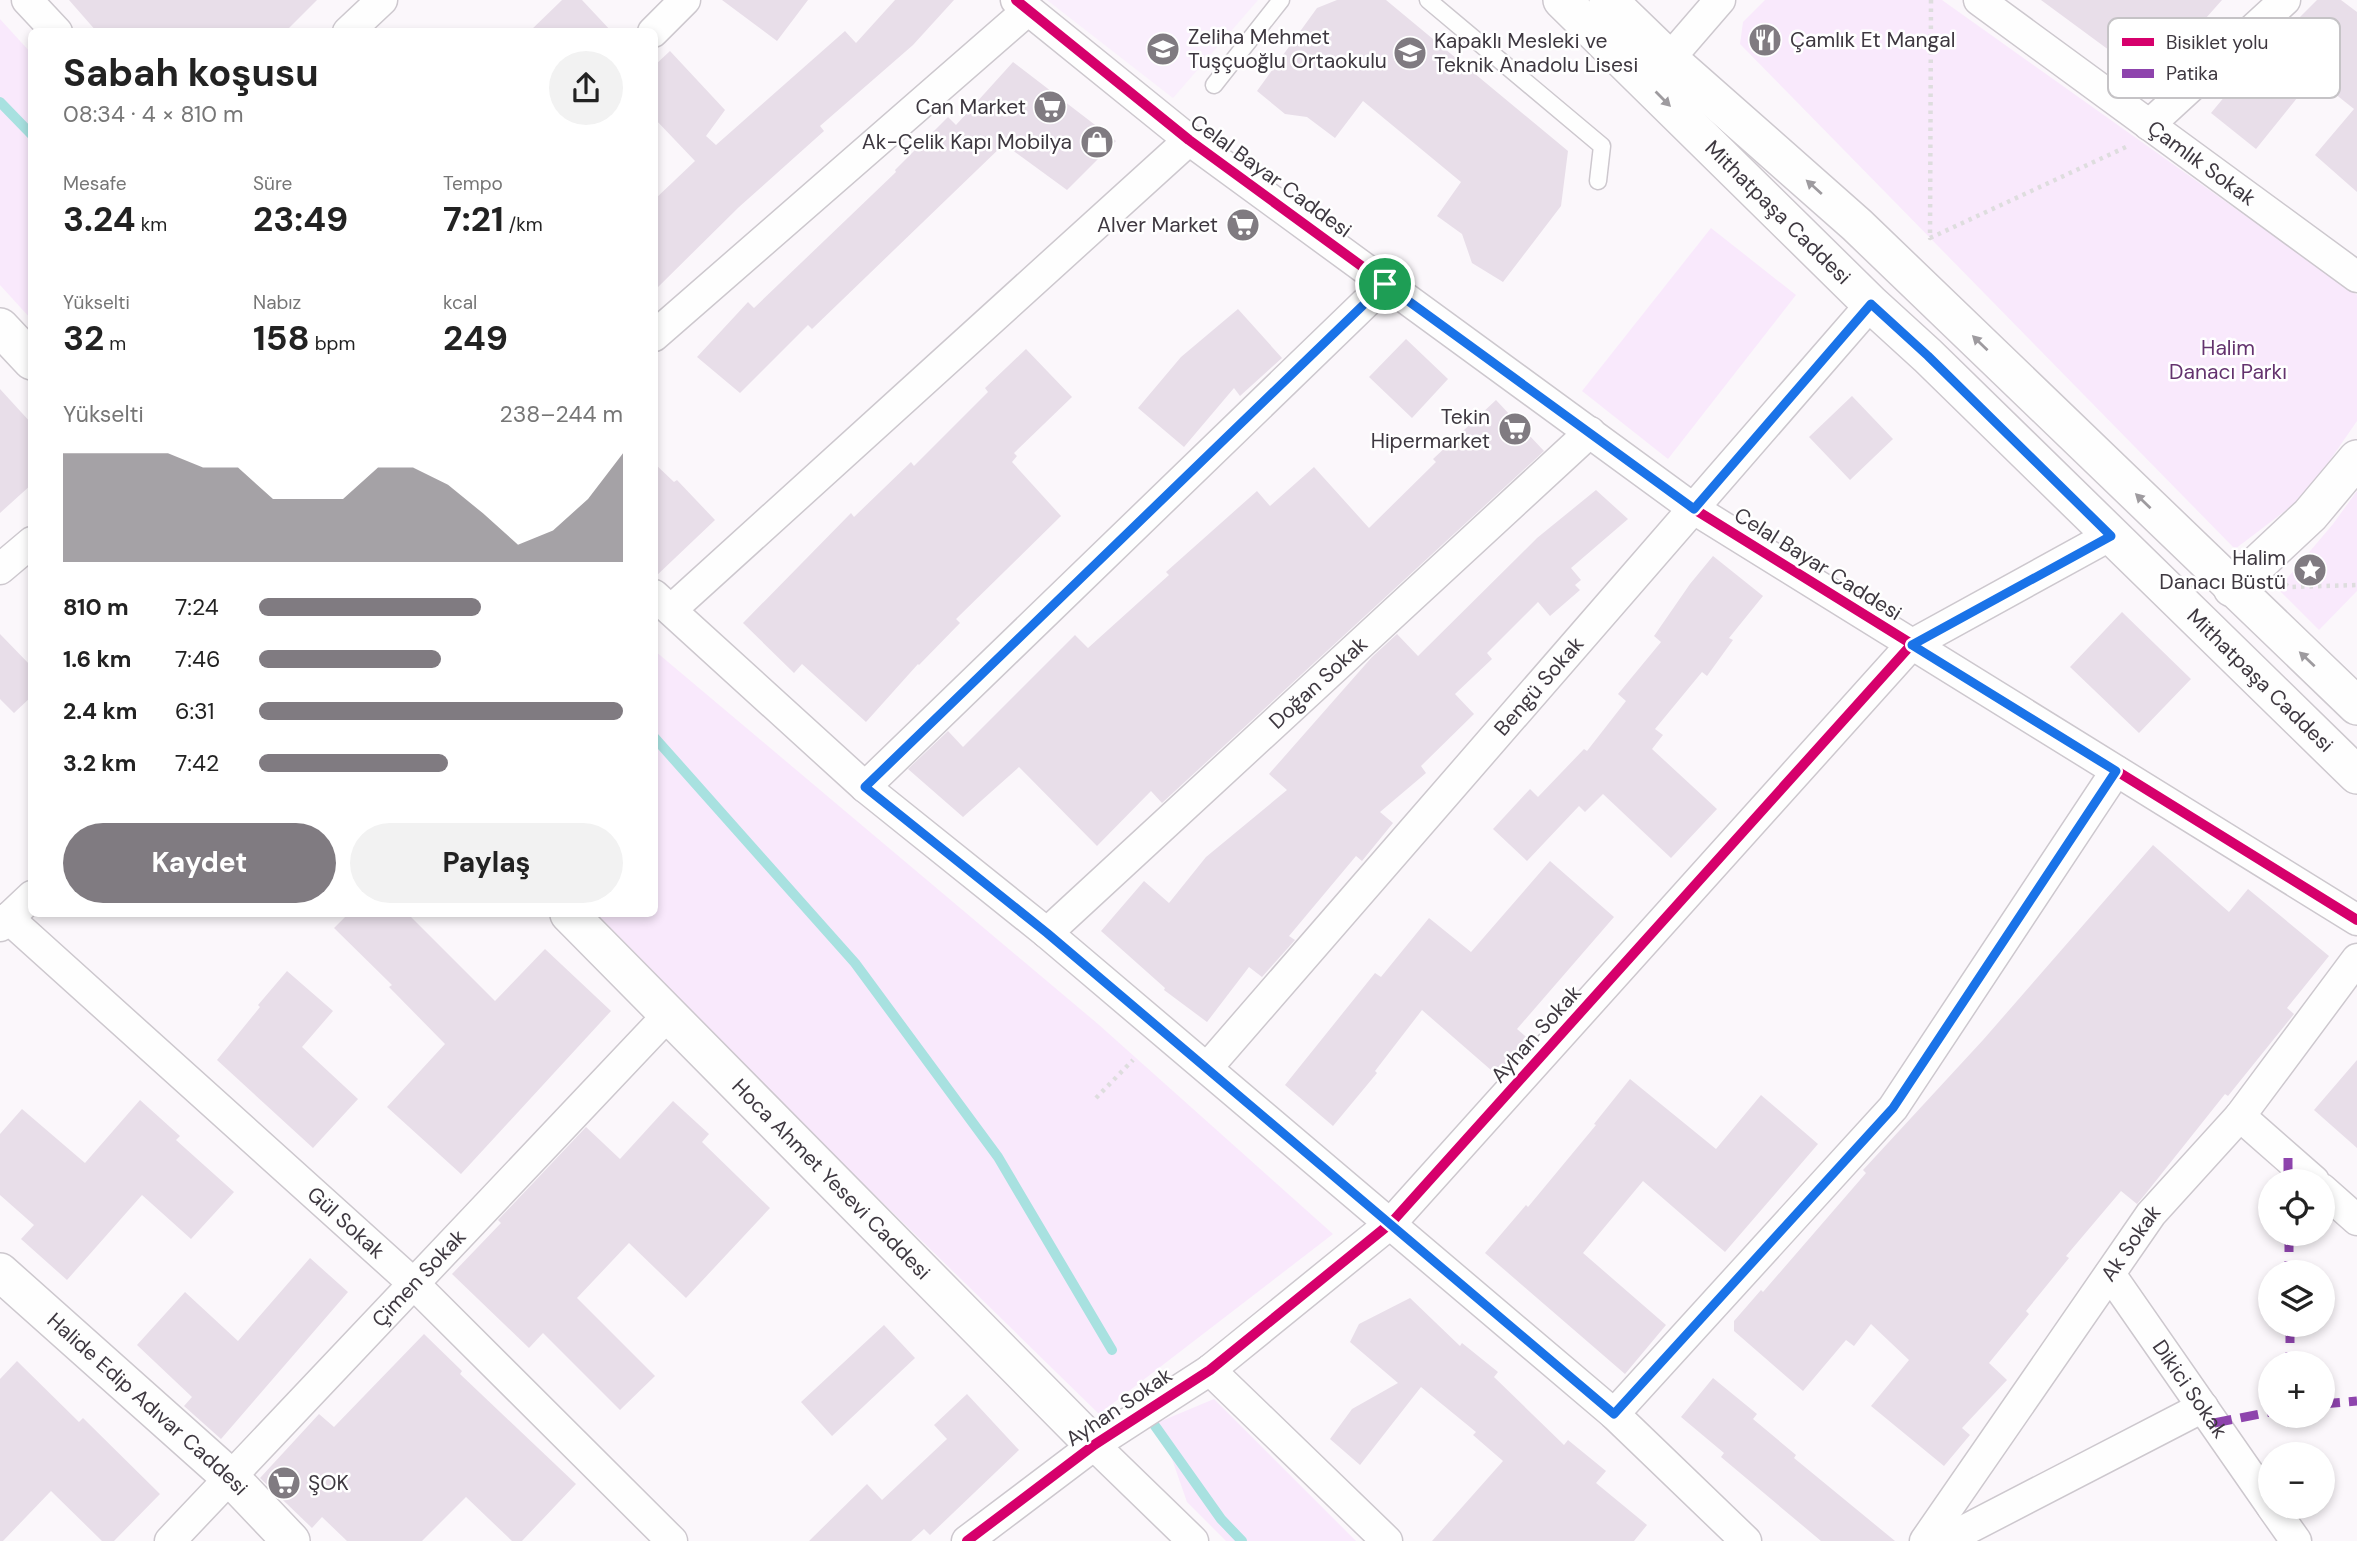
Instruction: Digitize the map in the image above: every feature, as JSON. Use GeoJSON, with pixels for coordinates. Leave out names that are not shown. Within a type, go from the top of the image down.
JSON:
{"type":"FeatureCollection","features":[{"type":"Feature","properties":{"kind":"street"},"geometry":{"type":"LineString","coordinates":[[27,0],[53,28]]}},
{"type":"Feature","properties":{"kind":"street"},"geometry":{"type":"LineString","coordinates":[[352,28],[382,0]]}},
{"type":"Feature","properties":{"kind":"street"},"geometry":{"type":"LineString","coordinates":[[657,28],[685,0]]}},
{"type":"Feature","properties":{"kind":"street","name":"Mithatpaşa Caddesi"},"geometry":{"type":"LineString","coordinates":[[1562,0],[2357,775]]}},
{"type":"Feature","properties":{"kind":"street","name":"Mithatpaşa Caddesi"},"geometry":{"type":"LineString","coordinates":[[1608,0],[1669,59],[1857,225],[2357,706]]}},
{"type":"Feature","properties":{"kind":"street"},"geometry":{"type":"LineString","coordinates":[[1669,59],[1720,0]]}},
{"type":"Feature","properties":{"kind":"street","name":"Çamlık Sokak"},"geometry":{"type":"LineString","coordinates":[[1979,0],[2108,95]]}},
{"type":"Feature","properties":{"kind":"street"},"geometry":{"type":"LineString","coordinates":[[2265,18],[2285,0]]}},
{"type":"Feature","properties":{"kind":"street"},"geometry":{"type":"LineString","coordinates":[[658,331],[1022,5]]}},
{"type":"Feature","properties":{"kind":"street","name":"Celal Bayar Caddesi"},"geometry":{"type":"LineString","coordinates":[[1022,5],[1189,140],[1694,509],[2357,920]]}},
{"type":"Feature","properties":{"kind":"street","name":"Çamlık Sokak"},"geometry":{"type":"LineString","coordinates":[[2112,98],[2357,277]]}},
{"type":"Feature","properties":{"kind":"street"},"geometry":{"type":"LineString","coordinates":[[2149,125],[2178,98]]}},
{"type":"Feature","properties":{"kind":"street"},"geometry":{"type":"LineString","coordinates":[[1189,140],[663,603],[865,787],[1047,933],[1614,1414],[1746,1541]]}},
{"type":"Feature","properties":{"kind":"street"},"geometry":{"type":"LineString","coordinates":[[865,787],[1385,284]]}},
{"type":"Feature","properties":{"kind":"street","name":"Bengü Sokak"},"geometry":{"type":"LineString","coordinates":[[1207,1068],[1871,304]]}},
{"type":"Feature","properties":{"kind":"street"},"geometry":{"type":"LineString","coordinates":[[0,327],[28,357]]}},
{"type":"Feature","properties":{"kind":"street","name":"Doğan Sokak"},"geometry":{"type":"LineString","coordinates":[[1047,933],[1590,432]]}},
{"type":"Feature","properties":{"kind":"street"},"geometry":{"type":"LineString","coordinates":[[2232,588],[2310,515],[2357,459]]}},
{"type":"Feature","properties":{"kind":"street","name":"Ayhan Sokak"},"geometry":{"type":"LineString","coordinates":[[967,1541],[1094,1445],[1210,1370],[1391,1223],[1912,645],[2111,536]]}},
{"type":"Feature","properties":{"kind":"street"},"geometry":{"type":"LineString","coordinates":[[0,569],[28,545]]}},
{"type":"Feature","properties":{"kind":"street"},"geometry":{"type":"LineString","coordinates":[[1614,1414],[1893,1108],[2116,771]]}},
{"type":"Feature","properties":{"kind":"street"},"geometry":{"type":"LineString","coordinates":[[4,922],[28,900]]}},
{"type":"Feature","properties":{"kind":"street","name":"Hoca Ahmet Yesevi Caddesi"},"geometry":{"type":"LineString","coordinates":[[572,917],[1094,1445]]}},
{"type":"Feature","properties":{"kind":"street","name":"Gül Sokak"},"geometry":{"type":"LineString","coordinates":[[4,922],[414,1284],[672,1541]]}},
{"type":"Feature","properties":{"kind":"street","name":"Ak Sokak"},"geometry":{"type":"LineString","coordinates":[[1925,1541],[2151,1214],[2240,1116],[2357,959]]}},
{"type":"Feature","properties":{"kind":"street","name":"Çimen Sokak"},"geometry":{"type":"LineString","coordinates":[[170,1541],[668,1015]]}},
{"type":"Feature","properties":{"kind":"street"},"geometry":{"type":"LineString","coordinates":[[2240,1116],[2300,1169]]}},
{"type":"Feature","properties":{"kind":"street"},"geometry":{"type":"LineString","coordinates":[[2335,1201],[2357,1220]]}},
{"type":"Feature","properties":{"kind":"street","name":"Halide Edip Adıvar Caddesi"},"geometry":{"type":"LineString","coordinates":[[0,1272],[231,1478],[291,1541]]}},
{"type":"Feature","properties":{"kind":"street","name":"Dikici Sokak"},"geometry":{"type":"LineString","coordinates":[[2110,1274],[2258,1486]]}},
{"type":"Feature","properties":{"kind":"street"},"geometry":{"type":"LineString","coordinates":[[1210,1370],[1387,1541]]}},
{"type":"Feature","properties":{"kind":"street"},"geometry":{"type":"LineString","coordinates":[[1944,1541],[2203,1408]]}},
{"type":"Feature","properties":{"kind":"street"},"geometry":{"type":"LineString","coordinates":[[1094,1445],[1193,1541]]}},
{"type":"Feature","properties":{"kind":"street","name":"Dikici Sokak"},"geometry":{"type":"LineString","coordinates":[[2281,1519],[2296,1541]]}},
{"type":"Feature","properties":{"kind":"lane"},"geometry":{"type":"LineString","coordinates":[[1214,85],[1281,0]]}},
{"type":"Feature","properties":{"kind":"lane"},"geometry":{"type":"LineString","coordinates":[[1427,0],[1602,146],[1598,181]]}},
{"type":"Feature","properties":{"kind":"path"},"geometry":{"type":"LineString","coordinates":[[1931,0],[1930,238],[2128,147]]}},
{"type":"Feature","properties":{"kind":"path"},"geometry":{"type":"LineString","coordinates":[[2283,582],[2289,587],[2357,585]]}},
{"type":"Feature","properties":{"kind":"path"},"geometry":{"type":"LineString","coordinates":[[1096,1098],[1133,1060]]}},
{"type":"Feature","properties":{"kind":"shaded area","name":"Zeliha Mehmet Tuşçuoğlu Ortaokulu"},"geometry":{"type":"Polygon","coordinates":[[[1047,0],[1258,0],[1173,98],[1047,0]]]}},
{"type":"Feature","properties":{"kind":"green space","name":"Halim Danacı Parkı"},"geometry":{"type":"Polygon","coordinates":[[[1765,0],[1942,0],[2357,295],[2357,421],[2306,495],[2235,549],[1740,44],[1743,22],[1765,0]]]}},
{"type":"Feature","properties":{"kind":"green space"},"geometry":{"type":"Polygon","coordinates":[[[0,19],[28,50],[28,316],[0,285],[0,19]]]}},
{"type":"Feature","properties":{"kind":"green space"},"geometry":{"type":"Polygon","coordinates":[[[1711,228],[1796,295],[1668,459],[1582,391],[1711,228]]]}},
{"type":"Feature","properties":{"kind":"green space"},"geometry":{"type":"Polygon","coordinates":[[[2357,491],[2357,591],[2319,630],[2278,589],[2357,491]]]}},
{"type":"Feature","properties":{"kind":"green space"},"geometry":{"type":"Polygon","coordinates":[[[658,654],[1098,1024],[1333,1234],[1099,1414],[834,1155],[600,917],[658,917],[658,654]]]}},
{"type":"Feature","properties":{"kind":"green space"},"geometry":{"type":"Polygon","coordinates":[[[1214,1399],[1356,1541],[1226,1541],[1187,1502],[1159,1422],[1214,1399]]]}},
{"type":"Feature","properties":{"kind":"building"},"geometry":{"type":"Polygon","coordinates":[[[69,0],[317,0],[289,28],[94,28],[69,0]]]}},
{"type":"Feature","properties":{"kind":"building"},"geometry":{"type":"Polygon","coordinates":[[[562,0],[582,0],[608,28],[533,28],[562,0]]]}},
{"type":"Feature","properties":{"kind":"building"},"geometry":{"type":"Polygon","coordinates":[[[722,0],[808,0],[777,41],[722,0]]]}},
{"type":"Feature","properties":{"kind":"building"},"geometry":{"type":"Polygon","coordinates":[[[895,0],[954,0],[913,45],[820,126],[824,131],[739,207],[658,287],[658,196],[695,161],[658,122],[658,62],[670,51],[725,110],[706,136],[716,145],[845,31],[856,43],[895,0]]]}},
{"type":"Feature","properties":{"kind":"building"},"geometry":{"type":"Polygon","coordinates":[[[1337,0],[1386,0],[1568,151],[1561,206],[1503,282],[1472,263],[1462,234],[1437,216],[1461,182],[1363,101],[1335,138],[1307,117],[1285,114],[1257,91],[1317,8],[1337,0]]]}},
{"type":"Feature","properties":{"kind":"building"},"geometry":{"type":"Polygon","coordinates":[[[2041,0],[2222,0],[2206,18],[2108,18],[2108,49],[2041,0]]]}},
{"type":"Feature","properties":{"kind":"building"},"geometry":{"type":"Polygon","coordinates":[[[2317,0],[2341,0],[2357,12],[2357,192],[2315,155],[2354,109],[2340,98],[2340,18],[2299,18],[2317,0]]]}},
{"type":"Feature","properties":{"kind":"building"},"geometry":{"type":"Polygon","coordinates":[[[1013,62],[1116,141],[1067,190],[1004,144],[812,329],[808,325],[740,393],[697,357],[748,302],[754,308],[896,172],[895,170],[948,117],[956,125],[1013,62]]]}},
{"type":"Feature","properties":{"kind":"building"},"geometry":{"type":"Polygon","coordinates":[[[2223,98],[2297,98],[2256,149],[2211,113],[2223,98]]]}},
{"type":"Feature","properties":{"kind":"building"},"geometry":{"type":"Polygon","coordinates":[[[1238,309],[1282,358],[1240,396],[1234,388],[1184,447],[1138,408],[1181,357],[1238,309]]]}},
{"type":"Feature","properties":{"kind":"building"},"geometry":{"type":"Polygon","coordinates":[[[1406,339],[1448,379],[1412,418],[1369,377],[1406,339]]]}},
{"type":"Feature","properties":{"kind":"building"},"geometry":{"type":"Polygon","coordinates":[[[1026,349],[1072,397],[1014,453],[1017,456],[1012,462],[1061,516],[956,619],[960,623],[918,664],[866,722],[802,664],[794,673],[743,623],[851,513],[854,517],[911,462],[914,466],[988,392],[985,388],[1026,349]]]}},
{"type":"Feature","properties":{"kind":"building"},"geometry":{"type":"Polygon","coordinates":[[[0,389],[28,420],[28,488],[0,513],[0,389]]]}},
{"type":"Feature","properties":{"kind":"building"},"geometry":{"type":"Polygon","coordinates":[[[1852,396],[1893,439],[1850,480],[1809,437],[1852,396]]]}},
{"type":"Feature","properties":{"kind":"building"},"geometry":{"type":"Polygon","coordinates":[[[1496,400],[1544,451],[1162,803],[1151,791],[1097,846],[1019,767],[963,817],[908,769],[948,731],[963,747],[1075,635],[1088,648],[1169,575],[1166,572],[1257,491],[1270,506],[1314,467],[1369,528],[1436,462],[1433,459],[1496,400]]]}},
{"type":"Feature","properties":{"kind":"building"},"geometry":{"type":"Polygon","coordinates":[[[658,467],[674,482],[677,480],[715,520],[658,574],[658,467]]]}},
{"type":"Feature","properties":{"kind":"building"},"geometry":{"type":"Polygon","coordinates":[[[1596,490],[1628,519],[1571,568],[1581,580],[1575,585],[1580,590],[1550,616],[1538,602],[1487,653],[1492,659],[1455,694],[1474,714],[1421,766],[1426,773],[1380,812],[1393,823],[1362,861],[1356,856],[1289,936],[1295,940],[1262,977],[1249,967],[1207,1022],[1164,990],[1165,988],[1101,931],[1144,881],[1169,903],[1206,857],[1287,790],[1269,774],[1372,657],[1397,634],[1418,656],[1537,538],[1596,490]]]}},
{"type":"Feature","properties":{"kind":"building"},"geometry":{"type":"Polygon","coordinates":[[[1713,556],[1763,596],[1729,638],[1733,640],[1707,676],[1702,672],[1655,729],[1663,735],[1652,749],[1717,809],[1671,858],[1603,794],[1585,812],[1579,806],[1527,861],[1493,829],[1530,789],[1538,797],[1584,749],[1587,751],[1626,701],[1618,694],[1661,642],[1654,636],[1713,556]]]}},
{"type":"Feature","properties":{"kind":"building"},"geometry":{"type":"Polygon","coordinates":[[[2122,612],[2191,679],[2139,733],[2070,667],[2122,612]]]}},
{"type":"Feature","properties":{"kind":"building"},"geometry":{"type":"Polygon","coordinates":[[[0,634],[28,663],[28,700],[14,713],[0,699],[0,634]]]}},
{"type":"Feature","properties":{"kind":"building"},"geometry":{"type":"Polygon","coordinates":[[[2153,845],[2229,912],[2248,889],[2329,956],[2287,1008],[2294,1014],[2228,1096],[2225,1094],[2137,1204],[2121,1191],[2066,1256],[2069,1258],[2026,1311],[2029,1314],[1989,1363],[2007,1380],[1962,1428],[1970,1435],[1944,1466],[1871,1406],[1909,1360],[1871,1324],[1854,1346],[1846,1340],[1803,1391],[1734,1331],[1734,1321],[1761,1290],[1763,1292],[1866,1173],[1863,1170],[1983,1040],[2153,845]]]}},
{"type":"Feature","properties":{"kind":"building"},"geometry":{"type":"Polygon","coordinates":[[[1550,861],[1614,917],[1517,1029],[1531,1041],[1499,1077],[1422,1010],[1375,1071],[1377,1073],[1333,1126],[1285,1085],[1375,973],[1381,977],[1429,918],[1471,952],[1550,861]]]}},
{"type":"Feature","properties":{"kind":"building"},"geometry":{"type":"Polygon","coordinates":[[[345,917],[411,917],[495,1001],[545,949],[611,1011],[461,1174],[387,1107],[445,1044],[389,987],[392,985],[334,928],[345,917]]]}},
{"type":"Feature","properties":{"kind":"building"},"geometry":{"type":"Polygon","coordinates":[[[287,971],[333,1011],[302,1047],[358,1099],[313,1148],[217,1060],[287,971]]]}},
{"type":"Feature","properties":{"kind":"building"},"geometry":{"type":"Polygon","coordinates":[[[2357,1060],[2357,1148],[2314,1110],[2357,1060]]]}},
{"type":"Feature","properties":{"kind":"building"},"geometry":{"type":"Polygon","coordinates":[[[1630,1079],[1716,1149],[1761,1095],[1818,1144],[1725,1252],[1643,1181],[1583,1253],[1666,1325],[1625,1374],[1485,1253],[1526,1205],[1528,1207],[1630,1079]]]}},
{"type":"Feature","properties":{"kind":"building"},"geometry":{"type":"Polygon","coordinates":[[[140,1100],[180,1136],[176,1140],[234,1192],[191,1239],[142,1195],[67,1280],[21,1239],[34,1225],[0,1195],[0,1134],[22,1109],[85,1163],[140,1100]]]}},
{"type":"Feature","properties":{"kind":"building"},"geometry":{"type":"Polygon","coordinates":[[[673,1101],[709,1134],[702,1142],[770,1208],[686,1298],[629,1243],[577,1298],[655,1376],[620,1410],[543,1333],[529,1348],[452,1274],[501,1223],[498,1220],[586,1127],[620,1159],[673,1101]]]}},
{"type":"Feature","properties":{"kind":"building"},"geometry":{"type":"Polygon","coordinates":[[[310,1258],[348,1292],[221,1439],[184,1406],[192,1397],[137,1345],[185,1292],[238,1341],[310,1258]]]}},
{"type":"Feature","properties":{"kind":"building"},"geometry":{"type":"Polygon","coordinates":[[[1410,1298],[1460,1346],[1462,1343],[1498,1372],[1494,1377],[1564,1445],[1568,1440],[1606,1471],[1596,1483],[1647,1525],[1634,1541],[1432,1541],[1503,1461],[1473,1435],[1476,1432],[1421,1387],[1360,1465],[1330,1439],[1352,1409],[1398,1383],[1350,1342],[1359,1324],[1410,1298]]]}},
{"type":"Feature","properties":{"kind":"building"},"geometry":{"type":"Polygon","coordinates":[[[884,1325],[915,1358],[832,1436],[801,1402],[884,1325]]]}},
{"type":"Feature","properties":{"kind":"building"},"geometry":{"type":"Polygon","coordinates":[[[424,1334],[462,1371],[460,1374],[576,1484],[522,1541],[512,1541],[466,1497],[422,1541],[347,1541],[322,1517],[312,1528],[260,1478],[319,1414],[334,1427],[424,1334]]]}},
{"type":"Feature","properties":{"kind":"building"},"geometry":{"type":"Polygon","coordinates":[[[17,1361],[79,1422],[83,1418],[160,1494],[114,1541],[102,1541],[51,1491],[3,1541],[0,1541],[0,1379],[17,1361]]]}},
{"type":"Feature","properties":{"kind":"building"},"geometry":{"type":"Polygon","coordinates":[[[1713,1378],[1757,1414],[1753,1419],[1796,1455],[1794,1458],[1895,1541],[1821,1541],[1721,1457],[1724,1453],[1681,1417],[1713,1378]]]}},
{"type":"Feature","properties":{"kind":"building"},"geometry":{"type":"Polygon","coordinates":[[[967,1394],[1019,1450],[930,1535],[924,1529],[911,1541],[809,1541],[867,1484],[882,1500],[947,1439],[934,1425],[967,1394]]]}},
{"type":"Feature","properties":{"kind":"waterway"},"geometry":{"type":"LineString","coordinates":[[0,102],[28,131]]}},
{"type":"Feature","properties":{"kind":"waterway"},"geometry":{"type":"LineString","coordinates":[[658,741],[855,963],[998,1157],[1112,1350]]}},
{"type":"Feature","properties":{"kind":"waterway"},"geometry":{"type":"LineString","coordinates":[[1148,1416],[1221,1519],[1242,1541]]}},
{"type":"Feature","properties":{"kind":"marked path"},"geometry":{"type":"LineString","coordinates":[[2288,1158],[2288,1169]]}},
{"type":"Feature","properties":{"kind":"marked path"},"geometry":{"type":"LineString","coordinates":[[2289,1246],[2289,1260]]}},
{"type":"Feature","properties":{"kind":"marked path"},"geometry":{"type":"LineString","coordinates":[[2290,1337],[2290,1351]]}},
{"type":"Feature","properties":{"kind":"marked path"},"geometry":{"type":"LineString","coordinates":[[2335,1403],[2357,1401]]}},
{"type":"Feature","properties":{"kind":"marked path"},"geometry":{"type":"LineString","coordinates":[[2214,1423],[2258,1414]]}},
{"type":"Feature","properties":{"kind":"cycle path"},"geometry":{"type":"LineString","coordinates":[[1016,0],[1189,140],[1694,509],[2357,920]]}},
{"type":"Feature","properties":{"kind":"cycle path"},"geometry":{"type":"LineString","coordinates":[[967,1541],[1094,1445],[1210,1370],[1391,1223],[1911,645],[2111,535]]}},
{"type":"Feature","properties":{"kind":"place","name":"Çamlık Et Mangal"},"geometry":{"type":"Point","coordinates":[1765,40]}},
{"type":"Feature","properties":{"kind":"place","name":"Zeliha Mehmet Tuşçuoğlu Ortaokulu"},"geometry":{"type":"Point","coordinates":[1163,49]}},
{"type":"Feature","properties":{"kind":"place","name":"Kapaklı Mesleki ve Teknik Anadolu Lisesi"},"geometry":{"type":"Point","coordinates":[1410,53]}},
{"type":"Feature","properties":{"kind":"place","name":"Can Market"},"geometry":{"type":"Point","coordinates":[1050,107]}},
{"type":"Feature","properties":{"kind":"place","name":"Ak-Çelik Kapı Mobilya"},"geometry":{"type":"Point","coordinates":[1097,142]}},
{"type":"Feature","properties":{"kind":"place","name":"Alver Market"},"geometry":{"type":"Point","coordinates":[1243,225]}},
{"type":"Feature","properties":{"kind":"place","name":"Tekin Hipermarket"},"geometry":{"type":"Point","coordinates":[1515,429]}},
{"type":"Feature","properties":{"kind":"place","name":"Halim Danacı Büstü"},"geometry":{"type":"Point","coordinates":[2310,570]}},
{"type":"Feature","properties":{"kind":"place","name":"ŞOK"},"geometry":{"type":"Point","coordinates":[284,1483]}},
{"type":"Feature","properties":{"kind":"route"},"geometry":{"type":"LineString","coordinates":[[1385,284],[1694,509],[1871,304],[1928,356],[2111,536],[1912,645],[2116,771],[1893,1108],[1614,1414],[1047,933],[865,787],[1385,284]]}}]}
